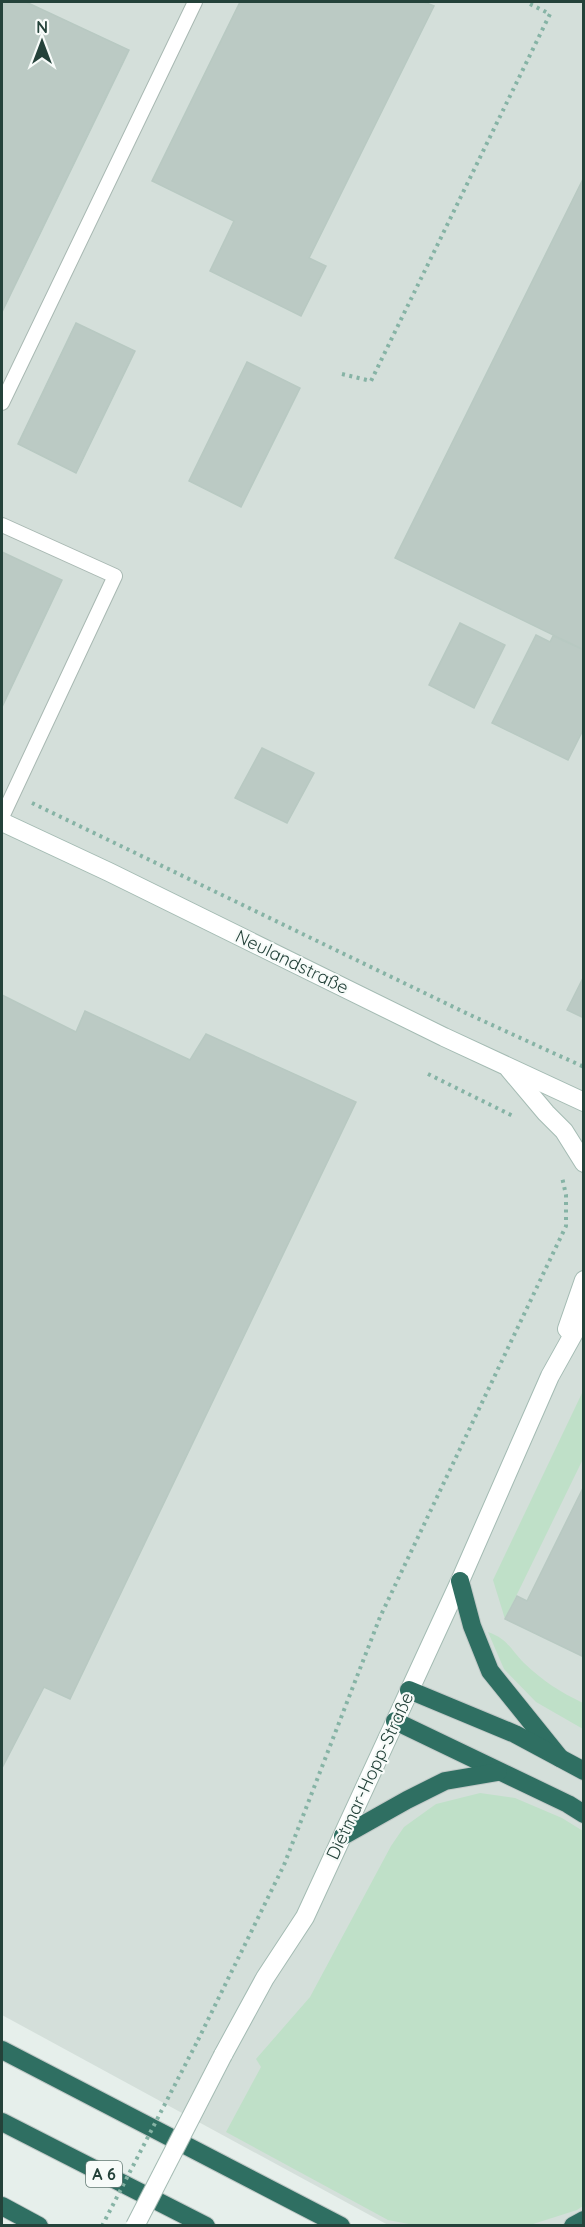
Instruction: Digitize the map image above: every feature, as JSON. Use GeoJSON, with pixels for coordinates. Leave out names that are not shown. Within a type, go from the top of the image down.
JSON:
{"type":"FeatureCollection","features":[{"type":"Feature","properties":{"kind":"highway"},"geometry":{"type":"LineString","coordinates":[[460,1581],[472,1626],[490,1671],[560,1758]]}},
{"type":"Feature","properties":{"kind":"highway"},"geometry":{"type":"LineString","coordinates":[[409,1690],[515,1734],[584,1771]]}},
{"type":"Feature","properties":{"kind":"highway"},"geometry":{"type":"LineString","coordinates":[[395,1721],[568,1804],[584,1814]]}},
{"type":"Feature","properties":{"kind":"highway"},"geometry":{"type":"LineString","coordinates":[[343,1836],[445,1781],[498,1772]]}},
{"type":"Feature","properties":{"kind":"highway"},"geometry":{"type":"LineString","coordinates":[[2,2050],[342,2226]]}},
{"type":"Feature","properties":{"kind":"highway","name":"A 6"},"geometry":{"type":"LineString","coordinates":[[2,2122],[206,2226]]}},
{"type":"Feature","properties":{"kind":"highway"},"geometry":{"type":"LineString","coordinates":[[2,2206],[39,2226]]}},
{"type":"Feature","properties":{"kind":"highway"},"geometry":{"type":"LineString","coordinates":[[573,2226],[584,2220]]}},
{"type":"Feature","properties":{"kind":"street","name":"Neulandstraße"},"geometry":{"type":"LineString","coordinates":[[2,822],[109,872],[444,1037],[584,1102]]}},
{"type":"Feature","properties":{"kind":"street"},"geometry":{"type":"LineString","coordinates":[[506,1065],[564,1131],[584,1163]]}},
{"type":"Feature","properties":{"kind":"street"},"geometry":{"type":"LineString","coordinates":[[550,1376],[584,1280]]}},
{"type":"Feature","properties":{"kind":"street","name":"Dietmar-Hopp-Straße"},"geometry":{"type":"LineString","coordinates":[[135,2226],[265,1978],[305,1917],[460,1581],[550,1376],[584,1316]]}},
{"type":"Feature","properties":{"kind":"lane"},"geometry":{"type":"LineString","coordinates":[[2,403],[195,2]]}},
{"type":"Feature","properties":{"kind":"lane"},"geometry":{"type":"LineString","coordinates":[[2,525],[115,576],[2,817]]}},
{"type":"Feature","properties":{"kind":"path"},"geometry":{"type":"LineString","coordinates":[[342,374],[371,381],[376,371],[550,14],[526,2]]}},
{"type":"Feature","properties":{"kind":"path"},"geometry":{"type":"LineString","coordinates":[[12,794],[468,1014],[584,1067]]}},
{"type":"Feature","properties":{"kind":"path"},"geometry":{"type":"LineString","coordinates":[[428,1074],[515,1117]]}},
{"type":"Feature","properties":{"kind":"path"},"geometry":{"type":"LineString","coordinates":[[102,2226],[198,2040],[284,1865],[380,1617],[566,1226],[566,1196],[561,1174]]}},
{"type":"Feature","properties":{"kind":"shaded area"},"geometry":{"type":"Polygon","coordinates":[[[2,2],[583,2],[583,2225],[388,2225],[2,2015],[2,2]]]}},
{"type":"Feature","properties":{"kind":"green space"},"geometry":{"type":"Polygon","coordinates":[[[583,1391],[583,1459],[505,1619],[493,1580],[583,1391]]]}},
{"type":"Feature","properties":{"kind":"green space"},"geometry":{"type":"Polygon","coordinates":[[[488,1632],[504,1641],[545,1681],[583,1703],[583,1729],[536,1702],[504,1669],[488,1632]]]}},
{"type":"Feature","properties":{"kind":"green space"},"geometry":{"type":"Polygon","coordinates":[[[480,1793],[515,1798],[562,1818],[583,1831],[583,2206],[530,2225],[419,2226],[388,2220],[226,2132],[261,2067],[256,2059],[310,1997],[391,1846],[404,1827],[436,1804],[480,1793]]]}},
{"type":"Feature","properties":{"kind":"building"},"geometry":{"type":"Polygon","coordinates":[[[2,2],[26,2],[129,50],[2,312],[2,2]]]}},
{"type":"Feature","properties":{"kind":"building"},"geometry":{"type":"Polygon","coordinates":[[[240,2],[424,2],[434,6],[309,258],[326,266],[301,316],[210,271],[234,221],[152,181],[240,2]]]}},
{"type":"Feature","properties":{"kind":"building"},"geometry":{"type":"Polygon","coordinates":[[[584,177],[584,650],[395,558],[584,177]]]}},
{"type":"Feature","properties":{"kind":"building"},"geometry":{"type":"Polygon","coordinates":[[[76,323],[135,351],[76,473],[18,444],[76,323]]]}},
{"type":"Feature","properties":{"kind":"building"},"geometry":{"type":"Polygon","coordinates":[[[247,362],[300,388],[241,507],[189,481],[247,362]]]}},
{"type":"Feature","properties":{"kind":"building"},"geometry":{"type":"Polygon","coordinates":[[[2,552],[62,580],[2,707],[2,552]]]}},
{"type":"Feature","properties":{"kind":"building"},"geometry":{"type":"Polygon","coordinates":[[[460,623],[505,645],[474,708],[429,685],[460,623]]]}},
{"type":"Feature","properties":{"kind":"building"},"geometry":{"type":"Polygon","coordinates":[[[536,635],[550,642],[553,636],[584,650],[584,728],[568,760],[492,723],[536,635]]]}},
{"type":"Feature","properties":{"kind":"building"},"geometry":{"type":"Polygon","coordinates":[[[262,748],[314,773],[287,823],[235,798],[262,748]]]}},
{"type":"Feature","properties":{"kind":"building"},"geometry":{"type":"Polygon","coordinates":[[[584,976],[584,1018],[567,1010],[584,976]]]}},
{"type":"Feature","properties":{"kind":"building"},"geometry":{"type":"Polygon","coordinates":[[[2,995],[76,1032],[85,1011],[190,1060],[206,1034],[356,1102],[70,1699],[44,1687],[2,1768],[2,995]]]}},
{"type":"Feature","properties":{"kind":"building"},"geometry":{"type":"Polygon","coordinates":[[[584,1486],[584,1657],[505,1619],[517,1596],[527,1601],[584,1486]]]}}]}
